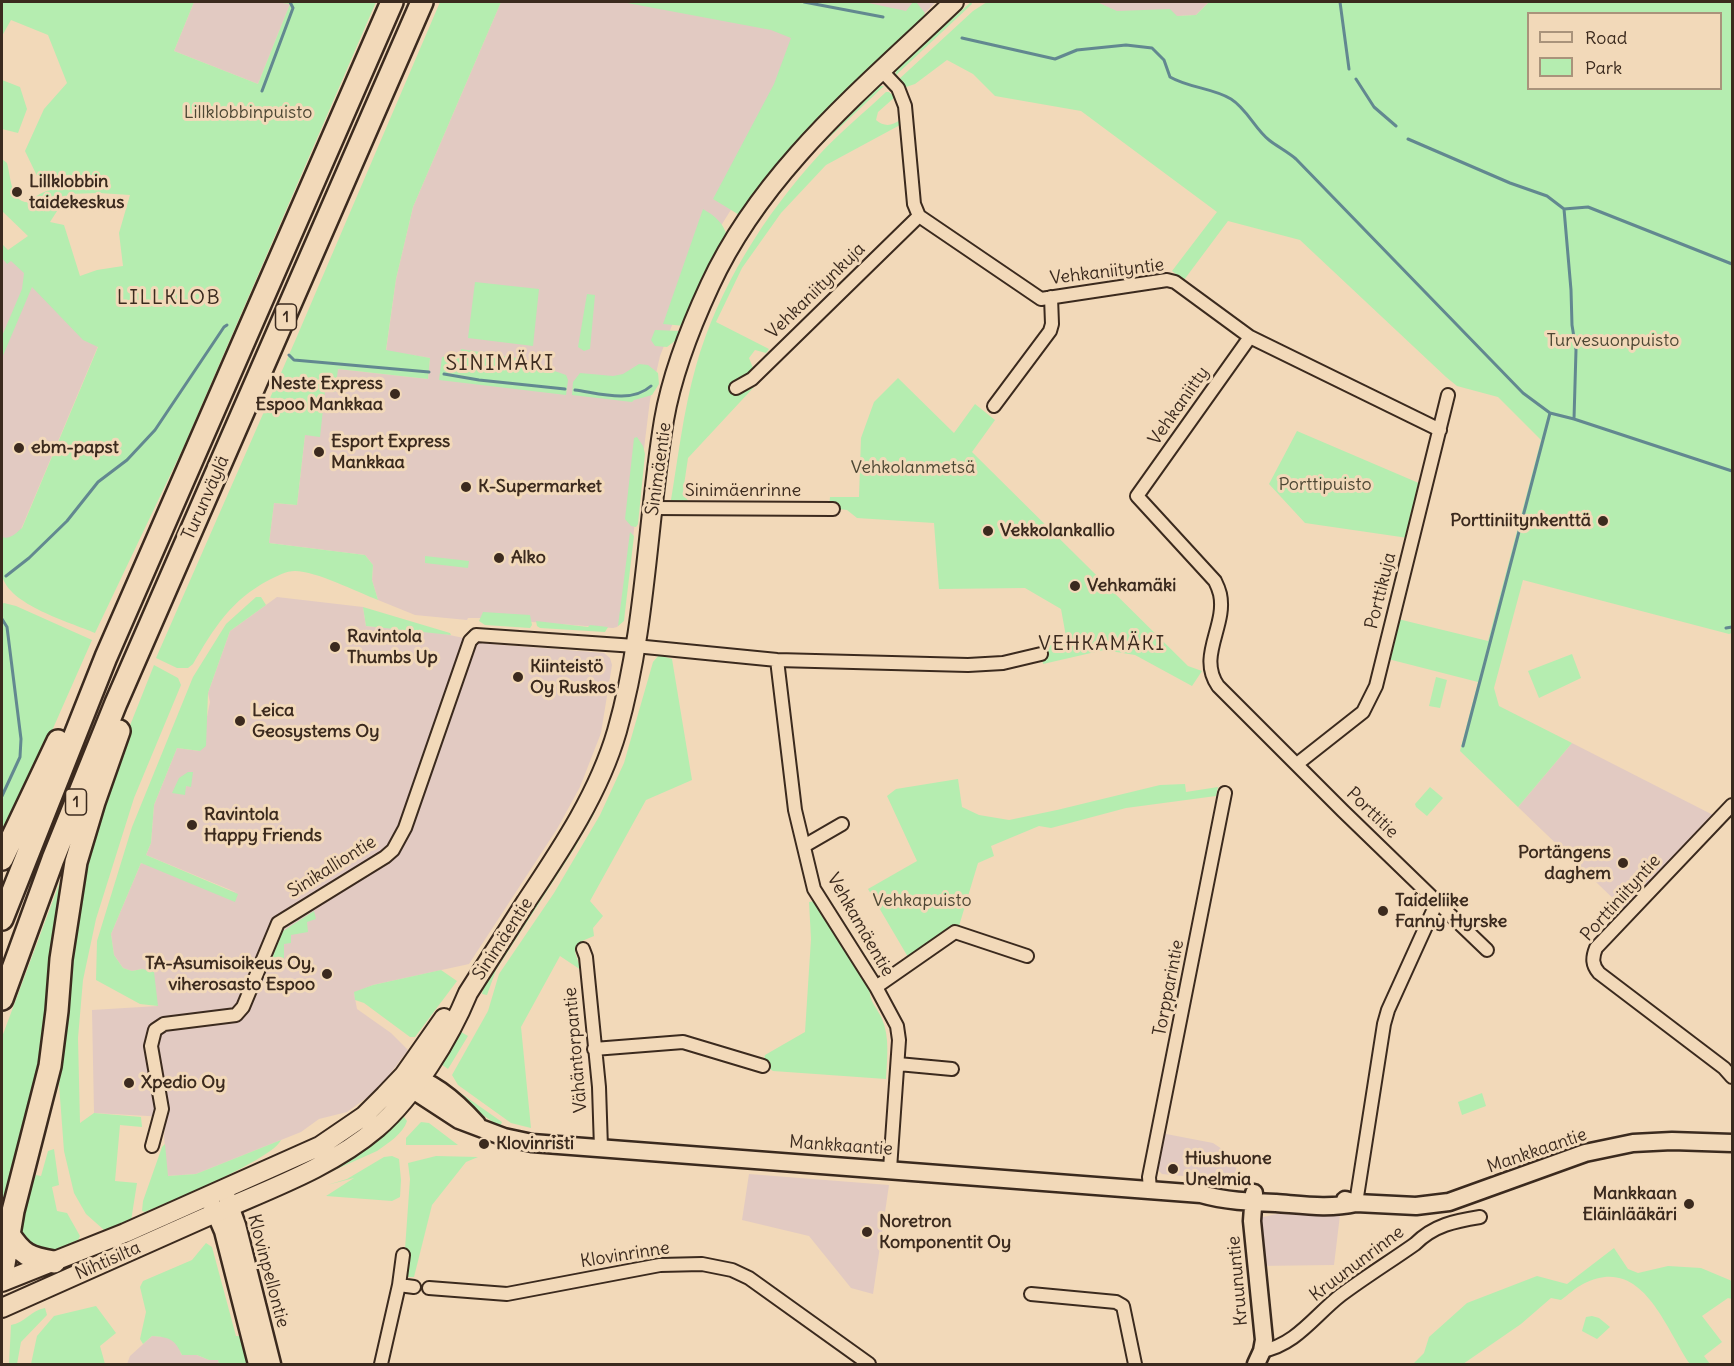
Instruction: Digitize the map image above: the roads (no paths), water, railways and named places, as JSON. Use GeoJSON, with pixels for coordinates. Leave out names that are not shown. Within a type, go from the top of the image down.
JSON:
{"type":"FeatureCollection","features":[{"type":"Feature","properties":{"kind":"highway","name":"Turunväylä"},"geometry":{"type":"LineString","coordinates":[[2,919],[106,657],[392,2]]}},
{"type":"Feature","properties":{"kind":"highway","name":"Turunväylä"},"geometry":{"type":"LineString","coordinates":[[2,999],[57,848],[116,703],[422,2]]}},
{"type":"Feature","properties":{"kind":"highway"},"geometry":{"type":"LineString","coordinates":[[2,1276],[8,1233],[50,1066],[62,949],[76,862],[102,781],[135,692],[158,608]]}},
{"type":"Feature","properties":{"kind":"highway"},"geometry":{"type":"LineString","coordinates":[[2,859],[63,731],[106,657]]}},
{"type":"Feature","properties":{"kind":"highway"},"geometry":{"type":"LineString","coordinates":[[8,1233],[24,1254],[54,1262]]}},
{"type":"Feature","properties":{"kind":"main road","name":"Sinimäentie"},"geometry":{"type":"LineString","coordinates":[[219,1201],[332,1160],[356,1145],[378,1127],[462,1012],[468,993],[564,844],[597,782],[617,730],[635,646],[664,420],[680,361],[715,276],[743,227],[808,142],[954,2]]}},
{"type":"Feature","properties":{"kind":"main road","name":"Mankkaantie"},"geometry":{"type":"LineString","coordinates":[[413,1081],[459,1120],[517,1141],[1201,1194],[1218,1190],[1254,1197],[1330,1196],[1356,1203],[1416,1206],[1449,1202],[1585,1153],[1633,1143],[1672,1141],[1732,1143]]}},
{"type":"Feature","properties":{"kind":"main road","name":"Kruununtie"},"geometry":{"type":"LineString","coordinates":[[1254,1197],[1252,1221],[1263,1340],[1259,1358]]}},
{"type":"Feature","properties":{"kind":"main road","name":"Nihtisilta"},"geometry":{"type":"LineString","coordinates":[[2,1282],[219,1201]]}},
{"type":"Feature","properties":{"kind":"main road","name":"Nihtisilta"},"geometry":{"type":"LineString","coordinates":[[2,1308],[219,1201]]}},
{"type":"Feature","properties":{"kind":"main road","name":"Klovinpellontie"},"geometry":{"type":"LineString","coordinates":[[219,1201],[223,1231],[256,1365]]}},
{"type":"Feature","properties":{"kind":"main road","name":"Klovinpellontie"},"geometry":{"type":"LineString","coordinates":[[219,1201],[237,1225],[272,1365]]}},
{"type":"Feature","properties":{"kind":"street"},"geometry":{"type":"LineString","coordinates":[[882,71],[898,88],[905,105],[914,204],[919,216]]}},
{"type":"Feature","properties":{"kind":"street","name":"Vehkaniityntie"},"geometry":{"type":"LineString","coordinates":[[919,216],[1041,299],[1167,280],[1182,286],[1250,337],[1440,430]]}},
{"type":"Feature","properties":{"kind":"street","name":"Vehkaniitynkuja"},"geometry":{"type":"LineString","coordinates":[[736,388],[752,379],[919,216]]}},
{"type":"Feature","properties":{"kind":"street"},"geometry":{"type":"LineString","coordinates":[[994,406],[1050,332],[1051,297]]}},
{"type":"Feature","properties":{"kind":"street","name":"Vehkaniitty"},"geometry":{"type":"LineString","coordinates":[[1137,496],[1250,337]]}},
{"type":"Feature","properties":{"kind":"street","name":"Porttikuja"},"geometry":{"type":"LineString","coordinates":[[1297,764],[1363,712],[1376,686],[1448,394]]}},
{"type":"Feature","properties":{"kind":"street","name":"Porttitie"},"geometry":{"type":"LineString","coordinates":[[1137,496],[1197,559],[1215,581],[1221,595],[1221,608],[1210,664],[1212,677],[1218,686],[1487,950]]}},
{"type":"Feature","properties":{"kind":"street","name":"Sinimäenrinne"},"geometry":{"type":"LineString","coordinates":[[653,508],[833,509]]}},
{"type":"Feature","properties":{"kind":"street","name":"Sinikalliontie"},"geometry":{"type":"LineString","coordinates":[[152,1146],[162,1109],[151,1046],[155,1030],[164,1024],[236,1015],[243,1007],[278,923],[393,850],[405,828],[470,641],[476,635],[635,646]]}},
{"type":"Feature","properties":{"kind":"street"},"geometry":{"type":"LineString","coordinates":[[635,646],[777,660],[968,665],[1002,663],[1041,654]]}},
{"type":"Feature","properties":{"kind":"street","name":"Vehkamäentie"},"geometry":{"type":"LineString","coordinates":[[777,660],[795,810],[814,889],[876,987],[897,1026],[898,1064],[890,1169]]}},
{"type":"Feature","properties":{"kind":"street","name":"Torpparintie"},"geometry":{"type":"LineString","coordinates":[[1150,1190],[1149,1177],[1225,793]]}},
{"type":"Feature","properties":{"kind":"street","name":"Porttiniityntie"},"geometry":{"type":"LineString","coordinates":[[1732,805],[1596,948],[1593,956],[1594,968],[1599,973],[1732,1074]]}},
{"type":"Feature","properties":{"kind":"street"},"geometry":{"type":"LineString","coordinates":[[804,846],[842,824]]}},
{"type":"Feature","properties":{"kind":"street"},"geometry":{"type":"LineString","coordinates":[[1356,1203],[1384,1024],[1388,1010],[1437,902]]}},
{"type":"Feature","properties":{"kind":"street"},"geometry":{"type":"LineString","coordinates":[[876,987],[955,932],[1027,956]]}},
{"type":"Feature","properties":{"kind":"street","name":"Vähäntorpantie"},"geometry":{"type":"LineString","coordinates":[[584,949],[602,1148]]}},
{"type":"Feature","properties":{"kind":"street"},"geometry":{"type":"LineString","coordinates":[[594,1049],[683,1042],[763,1066]]}},
{"type":"Feature","properties":{"kind":"street"},"geometry":{"type":"LineString","coordinates":[[898,1064],[952,1069]]}},
{"type":"Feature","properties":{"kind":"street","name":"Kruununrinne"},"geometry":{"type":"LineString","coordinates":[[1259,1358],[1291,1340],[1339,1297],[1415,1244],[1424,1235],[1445,1223],[1480,1216]]}},
{"type":"Feature","properties":{"kind":"street"},"geometry":{"type":"LineString","coordinates":[[381,1365],[399,1285],[403,1255]]}},
{"type":"Feature","properties":{"kind":"street","name":"Klovinrinne"},"geometry":{"type":"LineString","coordinates":[[429,1288],[507,1294],[660,1264],[702,1264],[732,1270],[749,1278],[869,1365]]}},
{"type":"Feature","properties":{"kind":"street"},"geometry":{"type":"LineString","coordinates":[[399,1285],[414,1287]]}},
{"type":"Feature","properties":{"kind":"street"},"geometry":{"type":"LineString","coordinates":[[1031,1294],[1116,1302],[1123,1306],[1135,1365]]}},
{"type":"Feature","properties":{"kind":"waterway"},"geometry":{"type":"LineString","coordinates":[[262,91],[293,8],[290,2]]}},
{"type":"Feature","properties":{"kind":"waterway"},"geometry":{"type":"LineString","coordinates":[[804,2],[883,17]]}},
{"type":"Feature","properties":{"kind":"waterway"},"geometry":{"type":"LineString","coordinates":[[1340,2],[1349,69]]}},
{"type":"Feature","properties":{"kind":"waterway"},"geometry":{"type":"LineString","coordinates":[[962,38],[1055,59],[1077,50],[1126,45],[1152,48],[1164,60],[1170,77],[1185,84],[1224,95],[1237,103],[1264,135],[1296,159],[1523,393],[1550,413],[1732,471]]}},
{"type":"Feature","properties":{"kind":"waterway"},"geometry":{"type":"LineString","coordinates":[[1356,79],[1374,107],[1396,126]]}},
{"type":"Feature","properties":{"kind":"waterway"},"geometry":{"type":"LineString","coordinates":[[1408,139],[1510,183],[1547,196],[1564,209],[1572,325],[1576,350],[1574,419]]}},
{"type":"Feature","properties":{"kind":"waterway"},"geometry":{"type":"LineString","coordinates":[[1564,209],[1588,207],[1732,264]]}},
{"type":"Feature","properties":{"kind":"waterway"},"geometry":{"type":"LineString","coordinates":[[6,576],[29,558],[67,521],[98,482],[127,460],[155,430],[227,325]]}},
{"type":"Feature","properties":{"kind":"waterway"},"geometry":{"type":"LineString","coordinates":[[289,355],[294,360],[429,372]]}},
{"type":"Feature","properties":{"kind":"waterway"},"geometry":{"type":"LineString","coordinates":[[444,374],[565,389]]}},
{"type":"Feature","properties":{"kind":"waterway"},"geometry":{"type":"LineString","coordinates":[[575,390],[624,396],[634,395],[651,386]]}},
{"type":"Feature","properties":{"kind":"waterway"},"geometry":{"type":"LineString","coordinates":[[1463,746],[1550,413]]}},
{"type":"Feature","properties":{"kind":"waterway"},"geometry":{"type":"LineString","coordinates":[[2,619],[7,627],[21,739],[20,757],[2,796]]}},
{"type":"Feature","properties":{"kind":"waterway"},"geometry":{"type":"LineString","coordinates":[[1726,628],[1732,627]]}},
{"type":"Feature","properties":{"kind":"place","name":"Lillklobbin taidekeskus"},"geometry":{"type":"Point","coordinates":[17,192]}},
{"type":"Feature","properties":{"kind":"place","name":"Neste Express Espoo Mankkaa"},"geometry":{"type":"Point","coordinates":[395,394]}},
{"type":"Feature","properties":{"kind":"place","name":"ebm-papst"},"geometry":{"type":"Point","coordinates":[19,448]}},
{"type":"Feature","properties":{"kind":"place","name":"Esport Express Mankkaa"},"geometry":{"type":"Point","coordinates":[319,452]}},
{"type":"Feature","properties":{"kind":"place","name":"K-Supermarket"},"geometry":{"type":"Point","coordinates":[466,487]}},
{"type":"Feature","properties":{"kind":"place","name":"Porttiniitynkenttä"},"geometry":{"type":"Point","coordinates":[1603,521]}},
{"type":"Feature","properties":{"kind":"place","name":"Vekkolankallio"},"geometry":{"type":"Point","coordinates":[988,531]}},
{"type":"Feature","properties":{"kind":"place","name":"Alko"},"geometry":{"type":"Point","coordinates":[499,558]}},
{"type":"Feature","properties":{"kind":"place","name":"Vehkamäki"},"geometry":{"type":"Point","coordinates":[1075,586]}},
{"type":"Feature","properties":{"kind":"place","name":"Ravintola Thumbs Up"},"geometry":{"type":"Point","coordinates":[335,647]}},
{"type":"Feature","properties":{"kind":"place","name":"Kiinteistö Oy Ruskos"},"geometry":{"type":"Point","coordinates":[518,677]}},
{"type":"Feature","properties":{"kind":"place","name":"Leica Geosystems Oy"},"geometry":{"type":"Point","coordinates":[240,721]}},
{"type":"Feature","properties":{"kind":"place","name":"Ravintola Happy Friends"},"geometry":{"type":"Point","coordinates":[192,825]}},
{"type":"Feature","properties":{"kind":"place","name":"Portängens daghem"},"geometry":{"type":"Point","coordinates":[1623,863]}},
{"type":"Feature","properties":{"kind":"place","name":"Taideliike Fanny Hyrske"},"geometry":{"type":"Point","coordinates":[1383,911]}},
{"type":"Feature","properties":{"kind":"place","name":"TA-Asumisoikeus Oy, viherosasto Espoo"},"geometry":{"type":"Point","coordinates":[327,974]}},
{"type":"Feature","properties":{"kind":"place","name":"Xpedio Oy"},"geometry":{"type":"Point","coordinates":[129,1083]}},
{"type":"Feature","properties":{"kind":"place","name":"Klovinristi"},"geometry":{"type":"Point","coordinates":[484,1144]}},
{"type":"Feature","properties":{"kind":"place","name":"Hiushuone Unelmia"},"geometry":{"type":"Point","coordinates":[1173,1169]}},
{"type":"Feature","properties":{"kind":"place","name":"Mankkaan Eläinlääkäri"},"geometry":{"type":"Point","coordinates":[1689,1204]}},
{"type":"Feature","properties":{"kind":"place","name":"Noretron Komponentit Oy"},"geometry":{"type":"Point","coordinates":[867,1232]}},
{"type":"Feature","properties":{"kind":"district","name":"LILLKLOB"},"geometry":{"type":"Point","coordinates":[169,298]}},
{"type":"Feature","properties":{"kind":"district","name":"SINIMÄKI"},"geometry":{"type":"Point","coordinates":[500,364]}},
{"type":"Feature","properties":{"kind":"district","name":"VEHKAMÄKI"},"geometry":{"type":"Point","coordinates":[1102,644]}},
{"type":"Feature","properties":{"kind":"park label","name":"Lillklobbinpuisto"},"geometry":{"type":"Point","coordinates":[248,113]}},
{"type":"Feature","properties":{"kind":"park label","name":"Turvesuonpuisto"},"geometry":{"type":"Point","coordinates":[1613,341]}},
{"type":"Feature","properties":{"kind":"park label","name":"Vehkolanmetsä"},"geometry":{"type":"Point","coordinates":[913,468]}},
{"type":"Feature","properties":{"kind":"park label","name":"Porttipuisto"},"geometry":{"type":"Point","coordinates":[1325,485]}},
{"type":"Feature","properties":{"kind":"park label","name":"Vehkapuisto"},"geometry":{"type":"Point","coordinates":[922,901]}}]}
